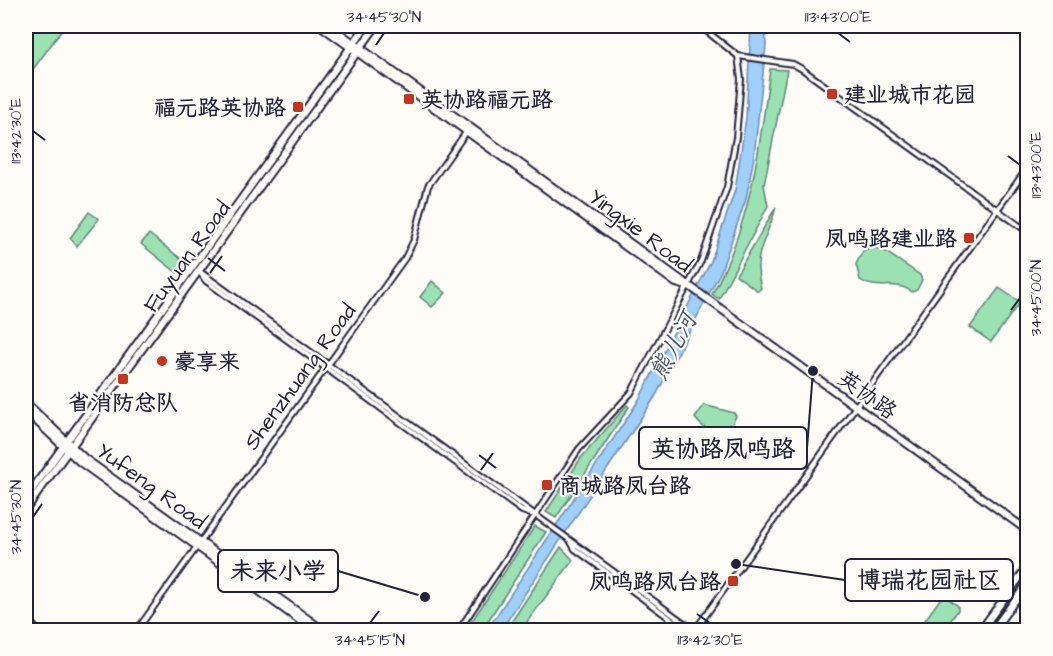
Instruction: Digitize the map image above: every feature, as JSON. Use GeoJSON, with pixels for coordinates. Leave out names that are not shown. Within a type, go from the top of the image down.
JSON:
{"type":"FeatureCollection","features":[{"type":"Feature","properties":{"kind":"street","name":"Yingxie Road"},"geometry":{"type":"LineString","coordinates":[[321,26],[352,45],[690,288]]}},
{"type":"Feature","properties":{"kind":"street","name":"Yingxie Road"},"geometry":{"type":"LineString","coordinates":[[330,26],[352,45]]}},
{"type":"Feature","properties":{"kind":"street","name":"Fuyuan Road"},"geometry":{"type":"LineString","coordinates":[[26,509],[66,447],[366,26]]}},
{"type":"Feature","properties":{"kind":"street","name":"Fuyuan Road"},"geometry":{"type":"LineString","coordinates":[[26,498],[198,270],[376,26]]}},
{"type":"Feature","properties":{"kind":"street"},"geometry":{"type":"LineString","coordinates":[[700,26],[738,56],[769,60],[802,69],[1028,232]]}},
{"type":"Feature","properties":{"kind":"street","name":"Yingxie Road"},"geometry":{"type":"LineString","coordinates":[[359,50],[676,283],[690,288]]}},
{"type":"Feature","properties":{"kind":"street"},"geometry":{"type":"LineString","coordinates":[[459,630],[579,449],[631,393],[690,288],[705,253],[727,187],[739,110],[741,79],[738,56]]}},
{"type":"Feature","properties":{"kind":"street","name":"Shenzhuang Road"},"geometry":{"type":"LineString","coordinates":[[137,630],[405,258],[414,240],[431,181],[467,131]]}},
{"type":"Feature","properties":{"kind":"street"},"geometry":{"type":"LineString","coordinates":[[198,270],[206,281],[326,365],[522,511],[535,515],[695,630],[857,408],[1028,167]]}},
{"type":"Feature","properties":{"kind":"street","name":"英协路"},"geometry":{"type":"LineString","coordinates":[[690,288],[1028,531]]}},
{"type":"Feature","properties":{"kind":"street","name":"Yufeng Road"},"geometry":{"type":"LineString","coordinates":[[26,403],[66,447]]}},
{"type":"Feature","properties":{"kind":"street","name":"Yufeng Road"},"geometry":{"type":"LineString","coordinates":[[26,411],[66,447],[313,630]]}},
{"type":"Feature","properties":{"kind":"street"},"geometry":{"type":"LineString","coordinates":[[571,541],[575,549],[686,630]]}},
{"type":"Feature","properties":{"kind":"street","name":"Yufeng Road"},"geometry":{"type":"LineString","coordinates":[[198,544],[323,630]]}},
{"type":"Feature","properties":{"kind":"street"},"geometry":{"type":"LineString","coordinates":[[981,630],[1028,566]]}},
{"type":"Feature","properties":{"kind":"street"},"geometry":{"type":"LineString","coordinates":[[993,630],[1028,583]]}},
{"type":"Feature","properties":{"kind":"street"},"geometry":{"type":"LineString","coordinates":[[26,618],[38,630]]}},
{"type":"Feature","properties":{"kind":"green space"},"geometry":{"type":"Polygon","coordinates":[[[26,26],[65,26],[26,79],[26,26]]]}},
{"type":"Feature","properties":{"kind":"green space"},"geometry":{"type":"Polygon","coordinates":[[[770,69],[787,70],[764,185],[768,206],[719,299],[712,294],[736,241],[745,213],[758,156],[770,69]]]}},
{"type":"Feature","properties":{"kind":"green space"},"geometry":{"type":"Polygon","coordinates":[[[776,207],[759,255],[758,276],[761,288],[758,291],[736,275],[776,207]]]}},
{"type":"Feature","properties":{"kind":"green space"},"geometry":{"type":"Polygon","coordinates":[[[89,212],[99,219],[77,246],[70,238],[89,212]]]}},
{"type":"Feature","properties":{"kind":"green space"},"geometry":{"type":"Polygon","coordinates":[[[149,234],[185,262],[177,273],[141,244],[149,234]]]}},
{"type":"Feature","properties":{"kind":"green space"},"geometry":{"type":"Polygon","coordinates":[[[871,247],[883,250],[920,275],[922,280],[917,290],[912,292],[899,286],[873,285],[860,280],[856,264],[863,251],[871,247]]]}},
{"type":"Feature","properties":{"kind":"green space"},"geometry":{"type":"Polygon","coordinates":[[[432,281],[446,293],[432,307],[420,297],[432,281]]]}},
{"type":"Feature","properties":{"kind":"green space"},"geometry":{"type":"Polygon","coordinates":[[[999,288],[1020,302],[991,342],[970,327],[999,288]]]}},
{"type":"Feature","properties":{"kind":"green space"},"geometry":{"type":"Polygon","coordinates":[[[627,405],[629,407],[556,518],[546,512],[581,458],[627,405]]]}},
{"type":"Feature","properties":{"kind":"green space"},"geometry":{"type":"Polygon","coordinates":[[[704,405],[734,413],[736,416],[728,432],[710,430],[698,422],[695,418],[704,405]]]}},
{"type":"Feature","properties":{"kind":"green space"},"geometry":{"type":"Polygon","coordinates":[[[535,526],[546,532],[482,630],[466,630],[535,526]]]}},
{"type":"Feature","properties":{"kind":"green space"},"geometry":{"type":"Polygon","coordinates":[[[561,547],[573,560],[521,630],[506,630],[561,547]]]}},
{"type":"Feature","properties":{"kind":"green space"},"geometry":{"type":"Polygon","coordinates":[[[943,595],[958,606],[958,610],[944,630],[925,630],[920,627],[943,595]]]}},
{"type":"Feature","properties":{"kind":"water","name":"熊儿河"},"geometry":{"type":"Polygon","coordinates":[[[751,26],[765,26],[766,45],[754,157],[746,199],[721,271],[655,397],[501,630],[487,630],[637,403],[711,261],[735,190],[746,118],[751,26]]]}},
{"type":"Feature","properties":{"kind":"place","name":"建业城市花园"},"geometry":{"type":"Point","coordinates":[832,94]}},
{"type":"Feature","properties":{"kind":"place","name":"英协路福元路"},"geometry":{"type":"Point","coordinates":[409,99]}},
{"type":"Feature","properties":{"kind":"place","name":"福元路英协路"},"geometry":{"type":"Point","coordinates":[298,107]}},
{"type":"Feature","properties":{"kind":"place","name":"凤鸣路建业路"},"geometry":{"type":"Point","coordinates":[969,238]}},
{"type":"Feature","properties":{"kind":"place","name":"豪享来"},"geometry":{"type":"Point","coordinates":[162,361]}},
{"type":"Feature","properties":{"kind":"place","name":"英协路凤鸣路"},"geometry":{"type":"Point","coordinates":[813,371]}},
{"type":"Feature","properties":{"kind":"place","name":"省消防总队"},"geometry":{"type":"Point","coordinates":[123,379]}},
{"type":"Feature","properties":{"kind":"place","name":"商城路凤台路"},"geometry":{"type":"Point","coordinates":[547,485]}},
{"type":"Feature","properties":{"kind":"place","name":"博瑞花园社区"},"geometry":{"type":"Point","coordinates":[736,564]}},
{"type":"Feature","properties":{"kind":"place","name":"凤鸣路凤台路"},"geometry":{"type":"Point","coordinates":[733,581]}},
{"type":"Feature","properties":{"kind":"place","name":"未来小学"},"geometry":{"type":"Point","coordinates":[425,597]}}]}
